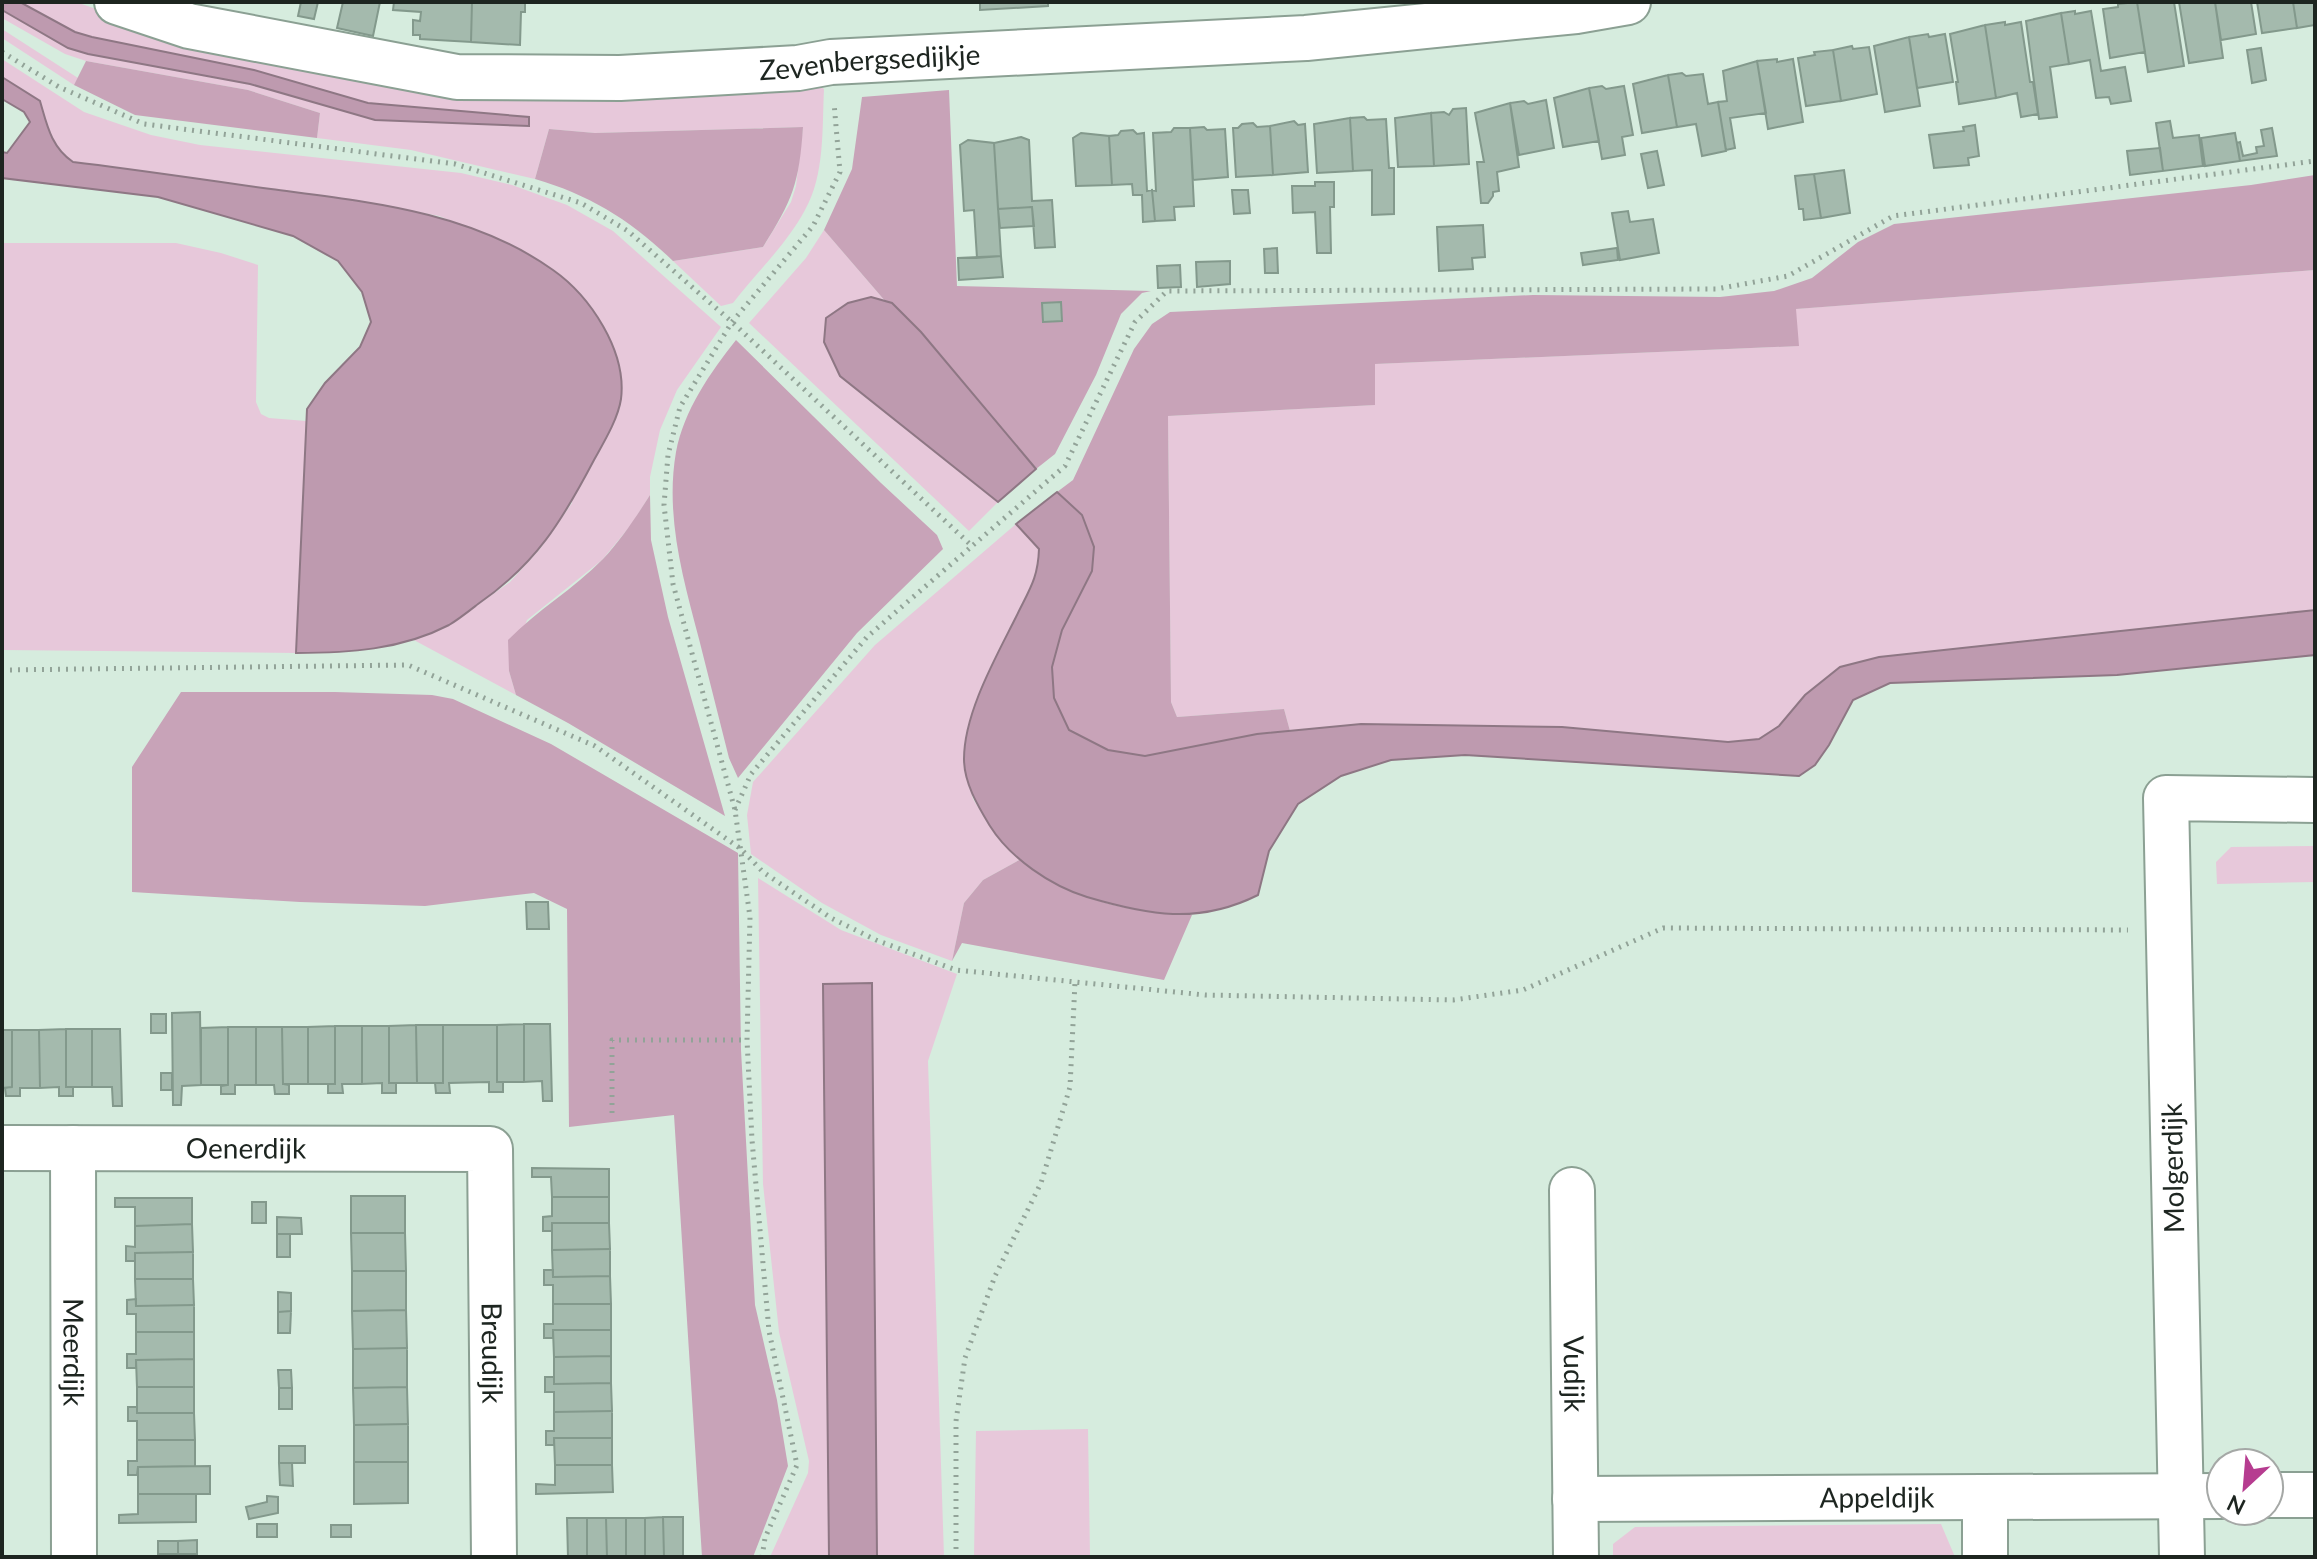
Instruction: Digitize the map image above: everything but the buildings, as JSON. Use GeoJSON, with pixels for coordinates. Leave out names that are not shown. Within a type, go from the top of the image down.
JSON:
{"type":"FeatureCollection","features":[{"type":"Feature","properties":{"kind":"street","name":"Zevenbergsedijkje"},"geometry":{"type":"LineString","coordinates":[[117,2],[189,26],[457,77],[620,78],[798,68],[831,62],[1306,38],[1576,11],[1628,2]]}},
{"type":"Feature","properties":{"kind":"street","name":"Molgerdijk"},"geometry":{"type":"LineString","coordinates":[[2182,1557],[2200,1496],[2169,930],[2166,798],[2315,800]]}},
{"type":"Feature","properties":{"kind":"street","name":"Oenerdijk"},"geometry":{"type":"LineString","coordinates":[[2,1148],[490,1149]]}},
{"type":"Feature","properties":{"kind":"street","name":"Meerdijk"},"geometry":{"type":"LineString","coordinates":[[73,1148],[74,1557]]}},
{"type":"Feature","properties":{"kind":"street","name":"Breudijk"},"geometry":{"type":"LineString","coordinates":[[490,1149],[494,1557]]}},
{"type":"Feature","properties":{"kind":"street","name":"Vudijk"},"geometry":{"type":"LineString","coordinates":[[1572,1190],[1576,1557]]}},
{"type":"Feature","properties":{"kind":"street"},"geometry":{"type":"LineString","coordinates":[[2285,1495],[2315,1495]]}},
{"type":"Feature","properties":{"kind":"street","name":"Appeldijk"},"geometry":{"type":"LineString","coordinates":[[1575,1499],[2200,1496]]}},
{"type":"Feature","properties":{"kind":"street"},"geometry":{"type":"LineString","coordinates":[[1985,1498],[1985,1557]]}},
{"type":"Feature","properties":{"kind":"path"},"geometry":{"type":"LineString","coordinates":[[2,52],[59,87],[144,124],[455,164],[581,203],[628,231],[732,322],[972,546]]}},
{"type":"Feature","properties":{"kind":"path"},"geometry":{"type":"LineString","coordinates":[[762,1557],[765,1538],[797,1465],[769,1331],[752,1140],[747,1040],[750,917],[735,810],[673,584],[664,505],[668,455],[680,407],[732,322],[813,226],[840,172],[831,62]]}},
{"type":"Feature","properties":{"kind":"path"},"geometry":{"type":"LineString","coordinates":[[735,810],[751,774],[867,637],[1065,466],[1135,322],[1167,291],[1716,289],[1788,276],[1893,216],[2315,161]]}},
{"type":"Feature","properties":{"kind":"path"},"geometry":{"type":"LineString","coordinates":[[2,670],[408,665],[595,746],[741,849],[763,872],[831,918],[876,940],[956,970],[1205,995],[1453,1000],[1523,990],[1663,928],[2169,930]]}},
{"type":"Feature","properties":{"kind":"path"},"geometry":{"type":"LineString","coordinates":[[956,1557],[956,1421],[965,1358],[995,1276],[1041,1183],[1070,1087],[1075,982]]}},
{"type":"Feature","properties":{"kind":"path"},"geometry":{"type":"LineString","coordinates":[[612,1113],[612,1040],[747,1040]]}},
{"type":"Feature","properties":{"kind":"shaded area"},"geometry":{"type":"Polygon","coordinates":[[[2,2],[20,2],[75,32],[92,37],[254,70],[368,103],[529,117],[529,126],[375,120],[250,84],[88,54],[68,48],[2,10],[2,2]]]}},
{"type":"Feature","properties":{"kind":"shaded area"},"geometry":{"type":"Polygon","coordinates":[[[20,2],[76,2],[145,26],[580,99],[655,100],[813,82],[824,89],[816,182],[798,223],[733,303],[721,306],[673,261],[763,247],[791,202],[796,186],[803,127],[595,133],[549,129],[535,179],[411,150],[317,138],[320,113],[248,90],[86,61],[65,54],[2,18],[2,10],[68,48],[250,84],[375,120],[529,126],[368,103],[92,37],[75,32],[20,2]]]}},
{"type":"Feature","properties":{"kind":"shaded area"},"geometry":{"type":"Polygon","coordinates":[[[2,29],[78,78],[74,85],[2,38],[2,29]]]}},
{"type":"Feature","properties":{"kind":"shaded area"},"geometry":{"type":"Polygon","coordinates":[[[2,59],[84,112],[151,135],[200,145],[461,173],[512,185],[567,205],[613,231],[721,327],[677,390],[660,430],[650,477],[650,495],[631,525],[602,560],[527,620],[509,671],[516,695],[412,639],[449,625],[510,582],[540,549],[572,503],[554,270],[501,241],[439,216],[364,202],[73,162],[55,142],[40,101],[2,77],[2,59]]]}},
{"type":"Feature","properties":{"kind":"shaded area"},"geometry":{"type":"Polygon","coordinates":[[[86,61],[248,90],[320,113],[317,138],[135,115],[74,85],[86,61]]]}},
{"type":"Feature","properties":{"kind":"shaded area"},"geometry":{"type":"Polygon","coordinates":[[[2,77],[40,101],[55,142],[73,162],[418,212],[488,234],[521,250],[567,281],[592,310],[612,344],[618,362],[621,399],[610,430],[582,482],[559,522],[532,557],[498,589],[453,623],[431,633],[374,648],[296,653],[307,409],[325,383],[360,347],[371,322],[362,292],[338,261],[293,236],[158,197],[2,178],[2,152],[7,153],[30,122],[24,112],[2,99],[2,77]]]}},
{"type":"Feature","properties":{"kind":"shaded area"},"geometry":{"type":"Polygon","coordinates":[[[949,90],[957,286],[1151,291],[1142,293],[1121,314],[1096,375],[1055,454],[1036,469],[921,332],[886,302],[824,230],[852,169],[862,97],[949,90]]]}},
{"type":"Feature","properties":{"kind":"shaded area"},"geometry":{"type":"Polygon","coordinates":[[[803,127],[793,190],[763,247],[673,261],[609,211],[574,193],[535,179],[549,129],[595,133],[803,127]]]}},
{"type":"Feature","properties":{"kind":"shaded area"},"geometry":{"type":"Polygon","coordinates":[[[2315,175],[2315,270],[1796,309],[1799,346],[1375,364],[1375,405],[1168,416],[1171,702],[1177,717],[1284,709],[1290,731],[1257,734],[1145,756],[1108,750],[1069,730],[1054,698],[1052,667],[1062,630],[1092,572],[1082,515],[1057,492],[1073,480],[1134,349],[1152,324],[1170,312],[1533,295],[1720,297],[1774,291],[1812,278],[1858,242],[1894,224],[2251,185],[2315,175]]]}},
{"type":"Feature","properties":{"kind":"shaded area"},"geometry":{"type":"Polygon","coordinates":[[[824,230],[886,302],[861,300],[840,308],[826,318],[840,376],[998,502],[969,531],[749,323],[806,258],[824,230]]]}},
{"type":"Feature","properties":{"kind":"shaded area"},"geometry":{"type":"Polygon","coordinates":[[[2,243],[176,243],[258,265],[256,402],[261,414],[269,418],[306,421],[296,653],[2,650],[2,243]]]}},
{"type":"Feature","properties":{"kind":"shaded area"},"geometry":{"type":"Polygon","coordinates":[[[2315,270],[2315,610],[1879,657],[1805,695],[1779,726],[1759,739],[1728,742],[1562,727],[1361,724],[1290,731],[1284,709],[1177,717],[1171,702],[1168,416],[1374,405],[1375,364],[1798,346],[1795,309],[2315,270]]]}},
{"type":"Feature","properties":{"kind":"shaded area"},"geometry":{"type":"Polygon","coordinates":[[[871,297],[892,303],[921,332],[1036,469],[998,502],[840,376],[824,342],[826,318],[848,303],[871,297]]]}},
{"type":"Feature","properties":{"kind":"shaded area"},"geometry":{"type":"Polygon","coordinates":[[[736,340],[937,535],[943,549],[857,633],[738,778],[729,758],[687,593],[677,547],[673,500],[676,452],[685,421],[708,379],[736,340]]]}},
{"type":"Feature","properties":{"kind":"shaded area"},"geometry":{"type":"Polygon","coordinates":[[[1057,492],[1082,515],[1094,547],[1092,571],[1062,630],[1052,667],[1054,698],[1069,730],[1108,750],[1145,756],[1257,734],[1361,724],[1562,727],[1728,742],[1759,739],[1779,726],[1805,695],[1840,667],[1879,657],[2315,610],[2315,655],[2117,675],[1890,683],[1853,700],[1815,765],[1799,776],[1465,755],[1391,760],[1341,776],[1298,804],[1269,851],[1258,895],[1194,914],[1152,912],[1073,892],[1032,869],[998,838],[976,802],[966,777],[965,741],[975,704],[1029,592],[1037,568],[1039,549],[1016,524],[1057,492]]]}},
{"type":"Feature","properties":{"kind":"shaded area"},"geometry":{"type":"Polygon","coordinates":[[[650,495],[651,540],[668,617],[725,816],[516,695],[509,671],[508,640],[603,559],[650,495]]]}},
{"type":"Feature","properties":{"kind":"shaded area"},"geometry":{"type":"Polygon","coordinates":[[[1016,524],[1039,549],[1038,573],[995,660],[970,721],[963,760],[973,799],[995,834],[1021,859],[983,880],[964,903],[952,961],[881,935],[822,903],[751,854],[747,815],[753,782],[875,645],[1016,524]]]}},
{"type":"Feature","properties":{"kind":"shaded area"},"geometry":{"type":"Polygon","coordinates":[[[181,692],[335,692],[432,695],[453,699],[551,744],[738,853],[741,1050],[755,1305],[777,1400],[788,1466],[753,1557],[702,1557],[674,1115],[569,1127],[567,909],[534,893],[425,906],[132,892],[132,767],[181,692]]]}},
{"type":"Feature","properties":{"kind":"shaded area"},"geometry":{"type":"Polygon","coordinates":[[[2315,846],[2315,882],[2217,884],[2216,862],[2231,847],[2315,846]]]}},
{"type":"Feature","properties":{"kind":"shaded area"},"geometry":{"type":"Polygon","coordinates":[[[1021,859],[1059,885],[1102,902],[1146,911],[1192,915],[1164,980],[962,943],[952,961],[964,903],[983,880],[1021,859]]]}},
{"type":"Feature","properties":{"kind":"shaded area"},"geometry":{"type":"Polygon","coordinates":[[[758,878],[841,930],[957,974],[928,1061],[944,1557],[877,1557],[871,983],[823,984],[829,1557],[770,1557],[808,1473],[809,1461],[779,1332],[763,1184],[758,878]]]}},
{"type":"Feature","properties":{"kind":"shaded area"},"geometry":{"type":"Polygon","coordinates":[[[872,983],[877,1557],[829,1557],[823,984],[872,983]]]}},
{"type":"Feature","properties":{"kind":"shaded area"},"geometry":{"type":"Polygon","coordinates":[[[1088,1429],[1090,1557],[974,1557],[976,1431],[1088,1429]]]}},
{"type":"Feature","properties":{"kind":"shaded area"},"geometry":{"type":"Polygon","coordinates":[[[1941,1524],[1955,1557],[1613,1557],[1613,1544],[1635,1527],[1941,1524]]]}}]}
